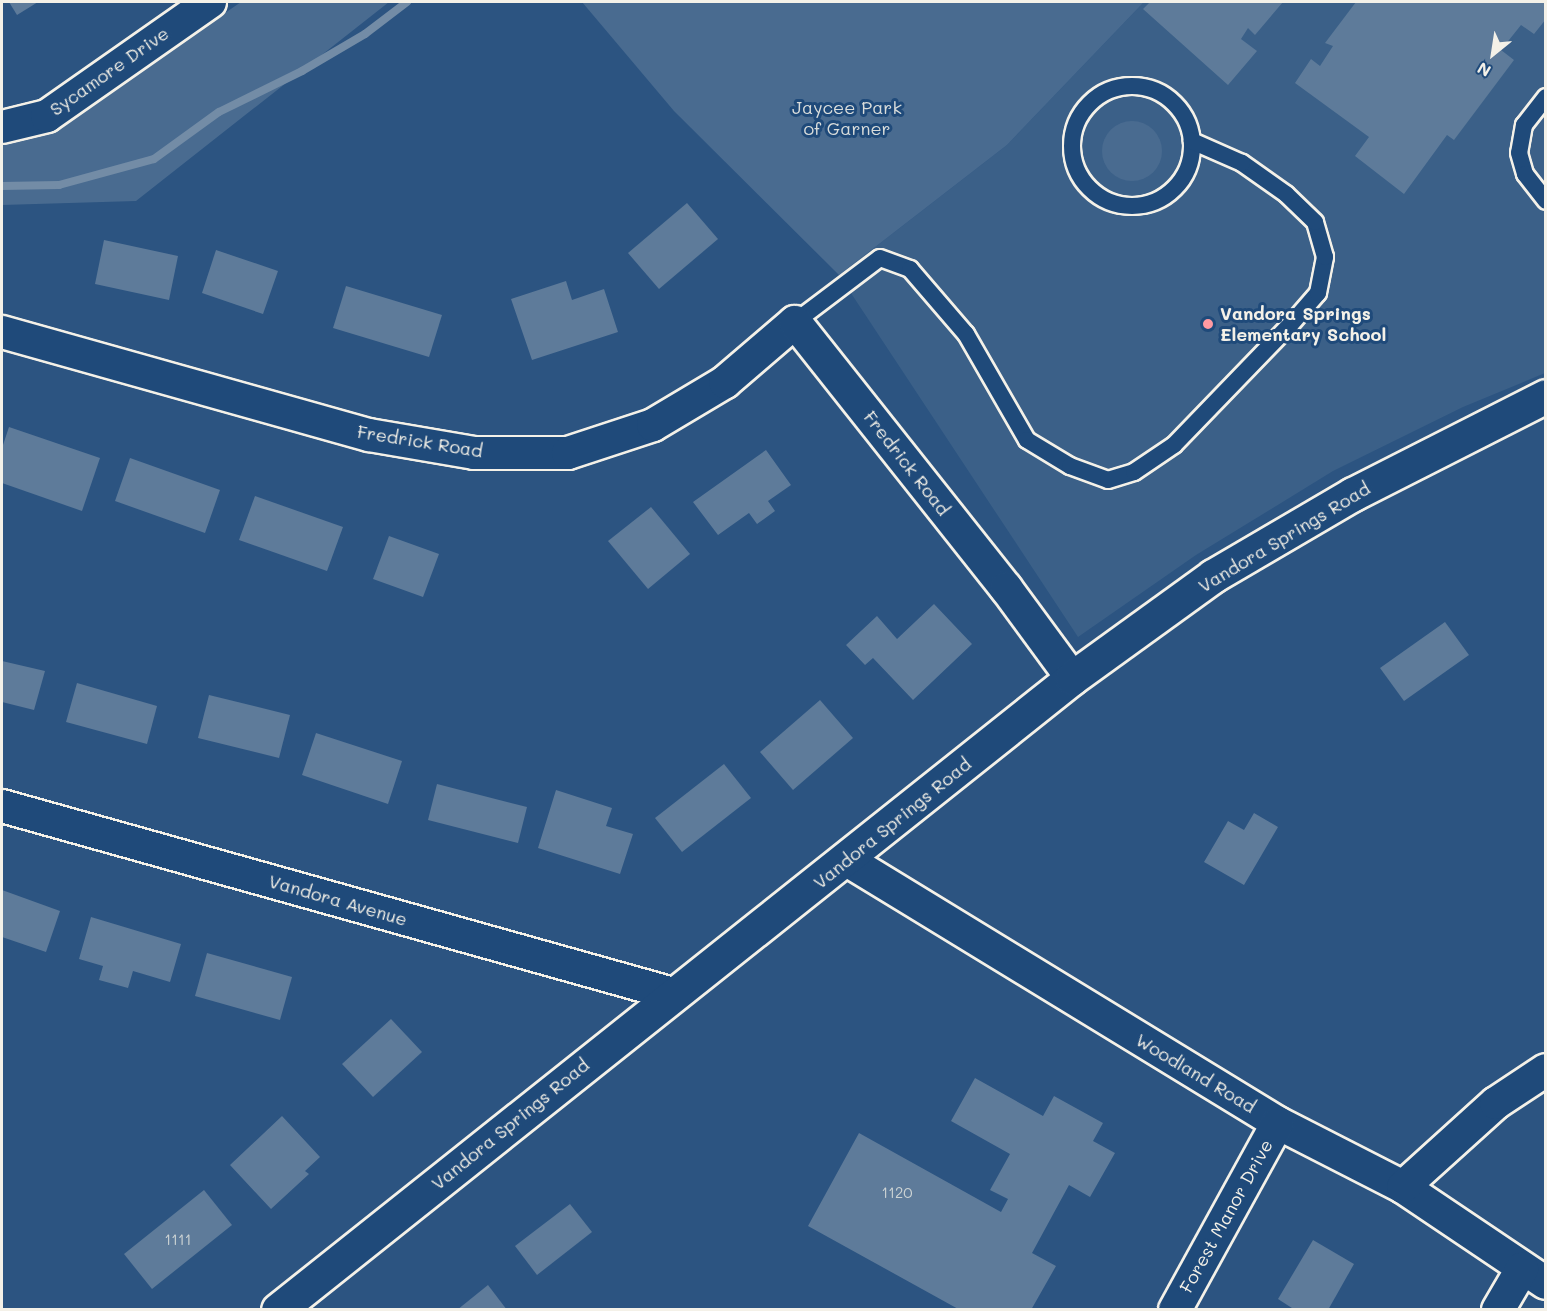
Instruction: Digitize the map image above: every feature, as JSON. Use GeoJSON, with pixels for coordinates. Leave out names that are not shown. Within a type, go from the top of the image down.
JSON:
{"type":"FeatureCollection","features":[{"type":"Feature","properties":{"kind":"street","name":"Sycamore Drive"},"geometry":{"type":"LineString","coordinates":[[2,128],[47,116],[210,2]]}},
{"type":"Feature","properties":{"kind":"street","name":"Fredrick Road"},"geometry":{"type":"LineString","coordinates":[[2,332],[369,435],[474,453],[568,453],[653,425],[725,382],[795,322],[1006,588],[1072,678]]}},
{"type":"Feature","properties":{"kind":"street","name":"Vandora Springs Road"},"geometry":{"type":"LineString","coordinates":[[278,1310],[674,994],[847,860],[1072,678],[1213,576],[1353,494],[1545,396]]}},
{"type":"Feature","properties":{"kind":"street","name":"Vandora Avenue"},"geometry":{"type":"LineString","coordinates":[[2,806],[674,994]]}},
{"type":"Feature","properties":{"kind":"street","name":"Woodland Road"},"geometry":{"type":"LineString","coordinates":[[847,860],[1278,1123],[1403,1187],[1534,1276]]}},
{"type":"Feature","properties":{"kind":"street"},"geometry":{"type":"LineString","coordinates":[[1403,1187],[1496,1103],[1545,1070]]}},
{"type":"Feature","properties":{"kind":"street","name":"Forest Manor Drive"},"geometry":{"type":"LineString","coordinates":[[1175,1310],[1278,1123]]}},
{"type":"Feature","properties":{"kind":"street"},"geometry":{"type":"LineString","coordinates":[[1498,1310],[1534,1276]]}},
{"type":"Feature","properties":{"kind":"lane"},"geometry":{"type":"LineString","coordinates":[[1121,87],[1141,87],[1160,93],[1176,105],[1187,122],[1192,141],[1191,161],[1183,179],[1169,194],[1133,207],[1113,204],[1095,195],[1082,180],[1073,162],[1071,142],[1076,123],[1086,106],[1102,94],[1121,87]]}},
{"type":"Feature","properties":{"kind":"lane"},"geometry":{"type":"LineString","coordinates":[[1545,97],[1524,125],[1519,153],[1524,174],[1545,201]]}},
{"type":"Feature","properties":{"kind":"lane"},"geometry":{"type":"LineString","coordinates":[[795,322],[880,258],[910,269],[966,334],[1026,440],[1070,466],[1108,480],[1134,472],[1174,446],[1285,331],[1318,293],[1324,257],[1315,222],[1286,194],[1242,163],[1192,141]]}},
{"type":"Feature","properties":{"kind":"shaded area","name":"Vandora Springs Elementary School"},"geometry":{"type":"Polygon","coordinates":[[[1144,2],[1545,2],[1545,373],[1463,407],[1333,471],[1196,555],[1078,637],[839,275],[1007,145],[1144,2]]]}},
{"type":"Feature","properties":{"kind":"green space"},"geometry":{"type":"Polygon","coordinates":[[[241,2],[389,2],[136,201],[2,205],[2,133],[67,119],[87,108],[241,2]]]}},
{"type":"Feature","properties":{"kind":"green space","name":"Jaycee Park of Garner"},"geometry":{"type":"Polygon","coordinates":[[[582,2],[1144,2],[1007,145],[839,275],[674,111],[582,2]]]}},
{"type":"Feature","properties":{"kind":"green space"},"geometry":{"type":"Polygon","coordinates":[[[1132,121],[1149,126],[1157,134],[1162,151],[1157,168],[1149,176],[1132,181],[1115,176],[1107,168],[1102,151],[1107,134],[1115,126],[1132,121]]]}},
{"type":"Feature","properties":{"kind":"building"},"geometry":{"type":"Polygon","coordinates":[[[9,2],[38,2],[17,15],[9,2]]]}},
{"type":"Feature","properties":{"kind":"building"},"geometry":{"type":"Polygon","coordinates":[[[1150,2],[1283,2],[1255,35],[1248,28],[1241,39],[1257,51],[1228,85],[1143,9],[1150,2]]]}},
{"type":"Feature","properties":{"kind":"building"},"geometry":{"type":"Polygon","coordinates":[[[1356,2],[1546,2],[1546,19],[1534,34],[1521,25],[1501,50],[1514,60],[1454,140],[1447,135],[1404,194],[1355,156],[1369,137],[1295,83],[1311,59],[1320,66],[1333,46],[1325,43],[1356,2]]]}},
{"type":"Feature","properties":{"kind":"building"},"geometry":{"type":"Polygon","coordinates":[[[687,203],[718,239],[659,289],[628,253],[687,203]]]}},
{"type":"Feature","properties":{"kind":"building"},"geometry":{"type":"Polygon","coordinates":[[[104,240],[178,256],[169,300],[95,284],[104,240]]]}},
{"type":"Feature","properties":{"kind":"building"},"geometry":{"type":"Polygon","coordinates":[[[216,250],[278,271],[263,314],[202,293],[216,250]]]}},
{"type":"Feature","properties":{"kind":"building"},"geometry":{"type":"Polygon","coordinates":[[[566,281],[572,300],[604,289],[618,332],[532,360],[511,299],[566,281]]]}},
{"type":"Feature","properties":{"kind":"building"},"geometry":{"type":"Polygon","coordinates":[[[346,286],[442,315],[429,357],[333,328],[346,286]]]}},
{"type":"Feature","properties":{"kind":"building"},"geometry":{"type":"Polygon","coordinates":[[[9,427],[100,458],[82,511],[2,483],[2,448],[9,427]]]}},
{"type":"Feature","properties":{"kind":"building"},"geometry":{"type":"Polygon","coordinates":[[[766,450],[791,485],[768,501],[775,511],[757,524],[749,513],[718,535],[693,502],[766,450]]]}},
{"type":"Feature","properties":{"kind":"building"},"geometry":{"type":"Polygon","coordinates":[[[130,458],[220,490],[205,533],[115,501],[130,458]]]}},
{"type":"Feature","properties":{"kind":"building"},"geometry":{"type":"Polygon","coordinates":[[[255,496],[343,527],[327,571],[239,540],[255,496]]]}},
{"type":"Feature","properties":{"kind":"building"},"geometry":{"type":"Polygon","coordinates":[[[651,507],[690,554],[648,589],[608,541],[651,507]]]}},
{"type":"Feature","properties":{"kind":"building"},"geometry":{"type":"Polygon","coordinates":[[[389,536],[439,554],[423,597],[373,579],[389,536]]]}},
{"type":"Feature","properties":{"kind":"building"},"geometry":{"type":"Polygon","coordinates":[[[934,604],[972,644],[913,700],[873,658],[865,665],[846,645],[877,616],[897,639],[934,604]]]}},
{"type":"Feature","properties":{"kind":"building"},"geometry":{"type":"Polygon","coordinates":[[[1445,622],[1469,655],[1404,701],[1380,668],[1445,622]]]}},
{"type":"Feature","properties":{"kind":"building"},"geometry":{"type":"Polygon","coordinates":[[[2,661],[45,671],[34,710],[2,702],[2,661]]]}},
{"type":"Feature","properties":{"kind":"building"},"geometry":{"type":"Polygon","coordinates":[[[77,683],[157,706],[147,744],[66,722],[77,683]]]}},
{"type":"Feature","properties":{"kind":"building"},"geometry":{"type":"Polygon","coordinates":[[[209,695],[290,715],[279,758],[198,738],[209,695]]]}},
{"type":"Feature","properties":{"kind":"building"},"geometry":{"type":"Polygon","coordinates":[[[820,700],[853,738],[793,790],[760,752],[820,700]]]}},
{"type":"Feature","properties":{"kind":"building"},"geometry":{"type":"Polygon","coordinates":[[[316,733],[402,761],[388,804],[302,775],[316,733]]]}},
{"type":"Feature","properties":{"kind":"building"},"geometry":{"type":"Polygon","coordinates":[[[724,764],[751,798],[682,852],[655,818],[724,764]]]}},
{"type":"Feature","properties":{"kind":"building"},"geometry":{"type":"Polygon","coordinates":[[[437,784],[527,807],[518,843],[428,820],[437,784]]]}},
{"type":"Feature","properties":{"kind":"building"},"geometry":{"type":"Polygon","coordinates":[[[556,790],[612,808],[606,826],[633,834],[620,874],[538,848],[556,790]]]}},
{"type":"Feature","properties":{"kind":"building"},"geometry":{"type":"Polygon","coordinates":[[[1254,813],[1278,827],[1244,885],[1204,862],[1228,821],[1244,830],[1254,813]]]}},
{"type":"Feature","properties":{"kind":"building"},"geometry":{"type":"Polygon","coordinates":[[[2,890],[60,911],[46,952],[2,937],[2,890]]]}},
{"type":"Feature","properties":{"kind":"building"},"geometry":{"type":"Polygon","coordinates":[[[91,917],[181,944],[170,982],[133,971],[128,988],[99,980],[103,966],[79,959],[91,917]]]}},
{"type":"Feature","properties":{"kind":"building"},"geometry":{"type":"Polygon","coordinates":[[[207,953],[292,977],[280,1020],[195,996],[207,953]]]}},
{"type":"Feature","properties":{"kind":"building"},"geometry":{"type":"Polygon","coordinates":[[[391,1019],[422,1052],[373,1097],[342,1064],[391,1019]]]}},
{"type":"Feature","properties":{"kind":"building"},"geometry":{"type":"Polygon","coordinates":[[[975,1078],[1043,1116],[1054,1096],[1103,1123],[1093,1141],[1115,1153],[1090,1197],[1069,1185],[1032,1253],[1056,1266],[1031,1310],[960,1310],[808,1226],[859,1133],[1001,1212],[1008,1199],[990,1190],[1010,1154],[951,1121],[975,1078]]]}},
{"type":"Feature","properties":{"kind":"building"},"geometry":{"type":"Polygon","coordinates":[[[282,1116],[320,1157],[305,1171],[309,1174],[271,1209],[230,1165],[282,1116]]]}},
{"type":"Feature","properties":{"kind":"building"},"geometry":{"type":"Polygon","coordinates":[[[204,1190],[232,1225],[152,1289],[124,1254],[204,1190]]]}},
{"type":"Feature","properties":{"kind":"building"},"geometry":{"type":"Polygon","coordinates":[[[570,1204],[592,1232],[537,1275],[515,1246],[570,1204]]]}},
{"type":"Feature","properties":{"kind":"building"},"geometry":{"type":"Polygon","coordinates":[[[1313,1240],[1354,1264],[1328,1310],[1295,1310],[1278,1299],[1313,1240]]]}},
{"type":"Feature","properties":{"kind":"building"},"geometry":{"type":"Polygon","coordinates":[[[488,1285],[507,1310],[457,1310],[488,1285]]]}},
{"type":"Feature","properties":{"kind":"waterway"},"geometry":{"type":"LineString","coordinates":[[2,186],[59,185],[154,159],[219,112],[302,71],[365,34],[407,2]]}},
{"type":"Feature","properties":{"kind":"place","name":"Vandora Springs Elementary School"},"geometry":{"type":"Point","coordinates":[1208,324]}}]}
